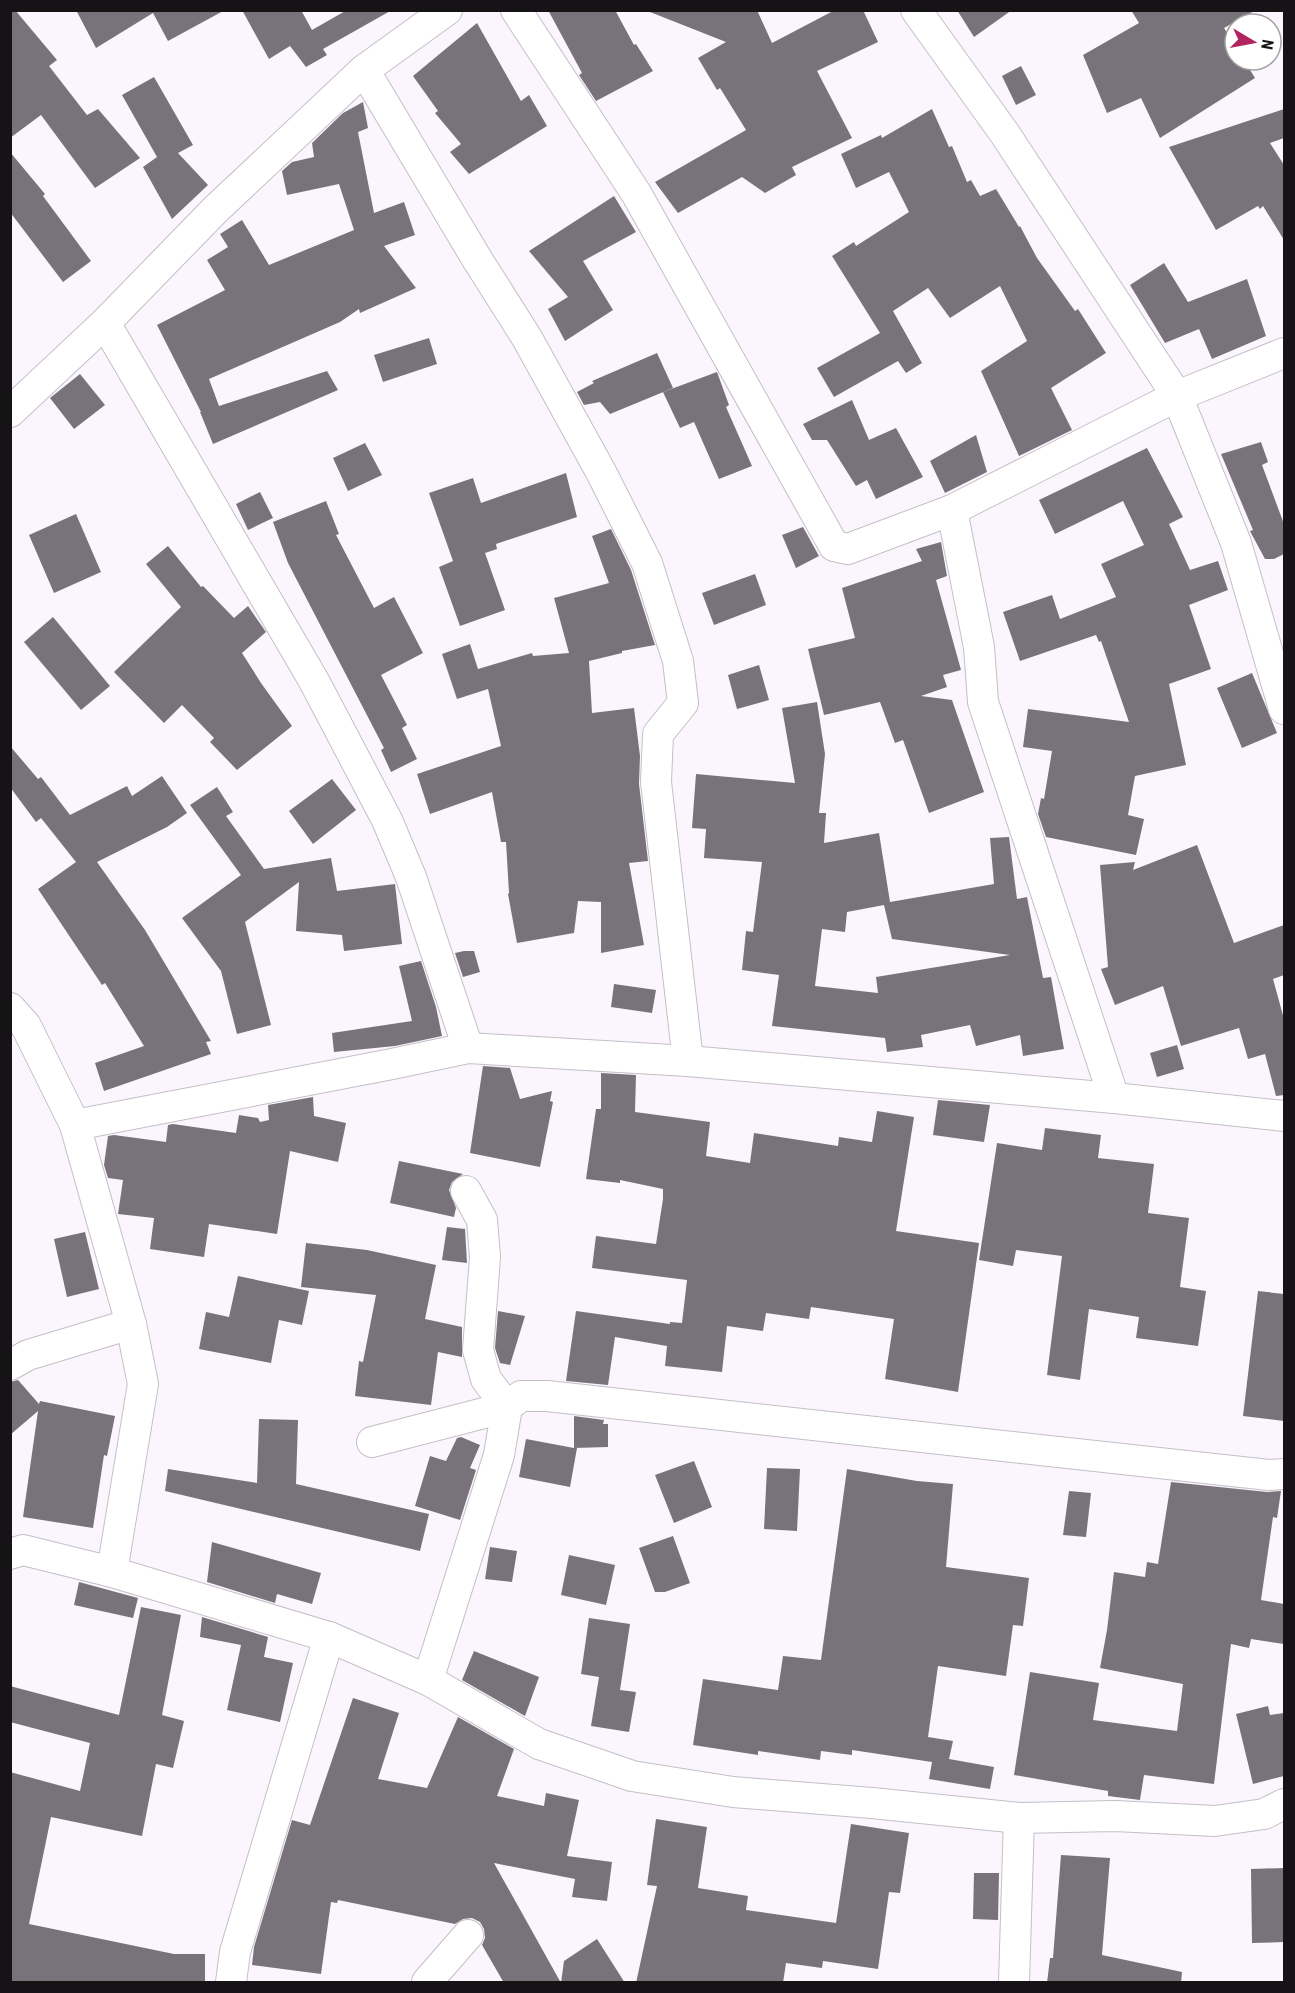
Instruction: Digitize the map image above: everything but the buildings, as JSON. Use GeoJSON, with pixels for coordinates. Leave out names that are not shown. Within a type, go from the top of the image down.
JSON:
{"type":"FeatureCollection","features":[{"type":"Feature","properties":{"kind":"street"},"geometry":{"type":"LineString","coordinates":[[10,412],[105,323],[215,210],[364,70],[447,10]]}},
{"type":"Feature","properties":{"kind":"street"},"geometry":{"type":"LineString","coordinates":[[516,10],[636,193],[834,546],[848,549],[952,510],[1177,396],[1284,353]]}},
{"type":"Feature","properties":{"kind":"street"},"geometry":{"type":"LineString","coordinates":[[916,10],[1005,134],[1177,396],[1236,543],[1284,709]]}},
{"type":"Feature","properties":{"kind":"street"},"geometry":{"type":"LineString","coordinates":[[364,70],[527,338],[647,563],[678,661],[683,703],[658,734],[656,782],[688,1061]]}},
{"type":"Feature","properties":{"kind":"street"},"geometry":{"type":"LineString","coordinates":[[105,323],[314,681],[387,820],[411,878],[468,1048]]}},
{"type":"Feature","properties":{"kind":"street"},"geometry":{"type":"LineString","coordinates":[[952,510],[979,647],[983,702],[1114,1098]]}},
{"type":"Feature","properties":{"kind":"street"},"geometry":{"type":"LineString","coordinates":[[10,1008],[26,1026],[75,1125],[131,1324],[143,1384],[112,1572]]}},
{"type":"Feature","properties":{"kind":"street"},"geometry":{"type":"LineString","coordinates":[[75,1125],[468,1048],[688,1061],[1114,1098],[1284,1116]]}},
{"type":"Feature","properties":{"kind":"street"},"geometry":{"type":"LineString","coordinates":[[428,1680],[499,1455],[507,1407],[486,1379],[478,1350],[485,1257],[482,1220],[466,1191]]}},
{"type":"Feature","properties":{"kind":"street"},"geometry":{"type":"LineString","coordinates":[[10,1365],[28,1355],[131,1324]]}},
{"type":"Feature","properties":{"kind":"street"},"geometry":{"type":"LineString","coordinates":[[372,1442],[507,1407],[521,1396],[547,1396],[1257,1473],[1284,1474]]}},
{"type":"Feature","properties":{"kind":"street"},"geometry":{"type":"LineString","coordinates":[[10,1554],[23,1550],[112,1572],[329,1637],[428,1680],[539,1744],[632,1776],[733,1792],[1019,1818],[1115,1816],[1215,1821],[1264,1815],[1284,1804]]}},
{"type":"Feature","properties":{"kind":"street"},"geometry":{"type":"LineString","coordinates":[[231,1983],[235,1952],[329,1637]]}},
{"type":"Feature","properties":{"kind":"street"},"geometry":{"type":"LineString","coordinates":[[1014,1983],[1019,1818]]}},
{"type":"Feature","properties":{"kind":"street"},"geometry":{"type":"LineString","coordinates":[[428,1983],[468,1935]]}}]}
